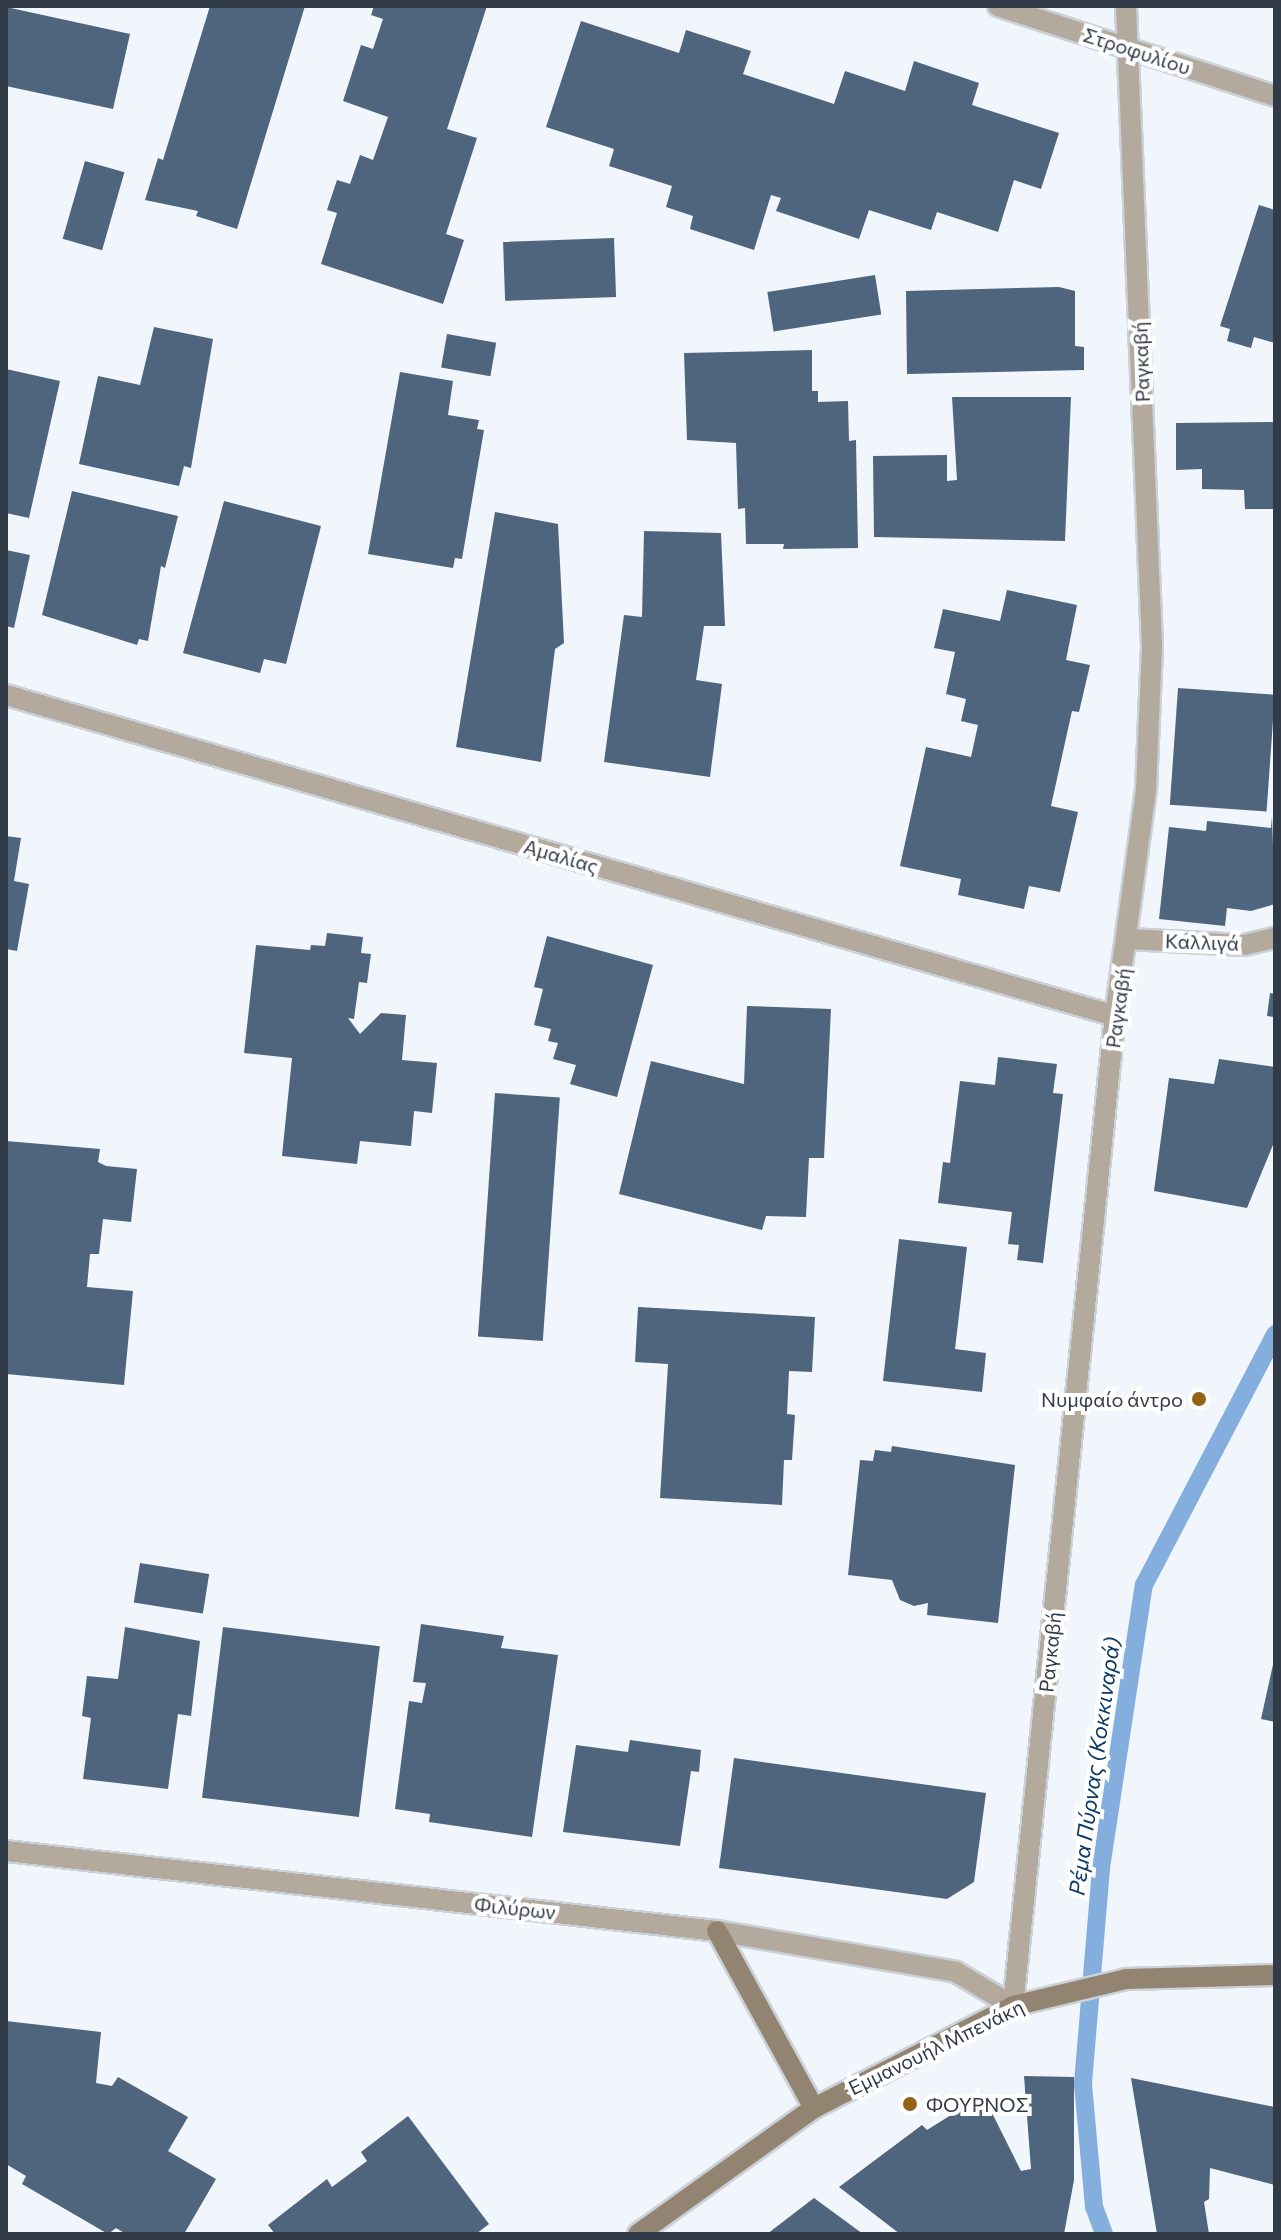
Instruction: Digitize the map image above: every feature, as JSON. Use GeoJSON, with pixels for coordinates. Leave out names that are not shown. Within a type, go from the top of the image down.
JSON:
{"type":"FeatureCollection","features":[{"type":"Feature","properties":{"kind":"main road"},"geometry":{"type":"LineString","coordinates":[[717,1931],[814,2108]]}},
{"type":"Feature","properties":{"kind":"main road","name":"Εμμανουήλ Μπενάκη"},"geometry":{"type":"LineString","coordinates":[[638,2234],[814,2108],[1013,2006],[1126,1979],[1275,1975]]}},
{"type":"Feature","properties":{"kind":"street","name":"Στροφυλίου"},"geometry":{"type":"LineString","coordinates":[[998,6],[1275,96]]}},
{"type":"Feature","properties":{"kind":"street","name":"Ραγκαβή"},"geometry":{"type":"LineString","coordinates":[[1013,2006],[1115,1016],[1128,939],[1146,790],[1152,645],[1126,6]]}},
{"type":"Feature","properties":{"kind":"street","name":"Αμαλίας"},"geometry":{"type":"LineString","coordinates":[[6,695],[1115,1016]]}},
{"type":"Feature","properties":{"kind":"street","name":"Καλλιγά"},"geometry":{"type":"LineString","coordinates":[[1128,939],[1244,945],[1275,938]]}},
{"type":"Feature","properties":{"kind":"street","name":"Φιλύρων"},"geometry":{"type":"LineString","coordinates":[[6,1851],[717,1931],[956,1972],[1013,2006]]}},
{"type":"Feature","properties":{"kind":"building"},"geometry":{"type":"Polygon","coordinates":[[[210,6],[305,6],[237,229],[196,216],[198,211],[145,200],[158,158],[163,160],[210,6]]]}},
{"type":"Feature","properties":{"kind":"building"},"geometry":{"type":"Polygon","coordinates":[[[374,6],[487,6],[447,129],[477,138],[446,234],[464,240],[443,304],[321,264],[337,213],[327,210],[337,180],[350,184],[360,155],[373,160],[388,117],[343,101],[361,45],[373,49],[383,19],[371,15],[374,6]]]}},
{"type":"Feature","properties":{"kind":"building"},"geometry":{"type":"Polygon","coordinates":[[[6,7],[130,34],[113,109],[6,86],[6,7]]]}},
{"type":"Feature","properties":{"kind":"building"},"geometry":{"type":"Polygon","coordinates":[[[581,21],[679,53],[686,30],[751,51],[743,74],[834,104],[845,71],[905,91],[914,61],[979,83],[972,105],[1059,133],[1041,189],[1014,180],[998,232],[937,212],[931,230],[869,210],[859,239],[776,211],[781,198],[771,195],[754,250],[690,229],[693,216],[666,207],[672,186],[609,166],[614,149],[546,127],[581,21]]]}},
{"type":"Feature","properties":{"kind":"building"},"geometry":{"type":"Polygon","coordinates":[[[85,161],[124,172],[102,250],[63,239],[85,161]]]}},
{"type":"Feature","properties":{"kind":"building"},"geometry":{"type":"Polygon","coordinates":[[[1259,205],[1275,210],[1275,343],[1254,337],[1251,348],[1227,341],[1230,329],[1220,326],[1259,205]]]}},
{"type":"Feature","properties":{"kind":"building"},"geometry":{"type":"Polygon","coordinates":[[[614,238],[616,297],[505,301],[503,242],[614,238]]]}},
{"type":"Feature","properties":{"kind":"building"},"geometry":{"type":"Polygon","coordinates":[[[875,275],[881,315],[774,332],[767,292],[875,275]]]}},
{"type":"Feature","properties":{"kind":"building"},"geometry":{"type":"Polygon","coordinates":[[[1059,287],[1075,291],[1075,346],[1084,347],[1084,370],[907,374],[906,291],[1059,287]]]}},
{"type":"Feature","properties":{"kind":"building"},"geometry":{"type":"Polygon","coordinates":[[[154,327],[213,339],[191,468],[184,466],[179,486],[79,464],[98,376],[140,385],[154,327]]]}},
{"type":"Feature","properties":{"kind":"building"},"geometry":{"type":"Polygon","coordinates":[[[447,334],[496,343],[490,376],[441,367],[447,334]]]}},
{"type":"Feature","properties":{"kind":"building"},"geometry":{"type":"Polygon","coordinates":[[[812,350],[812,391],[818,391],[818,402],[848,401],[849,441],[856,440],[858,548],[783,549],[784,544],[746,544],[745,508],[738,509],[736,443],[687,440],[684,353],[812,350]]]}},
{"type":"Feature","properties":{"kind":"building"},"geometry":{"type":"Polygon","coordinates":[[[6,369],[60,381],[29,518],[6,513],[6,369]]]}},
{"type":"Feature","properties":{"kind":"building"},"geometry":{"type":"Polygon","coordinates":[[[400,372],[453,381],[448,415],[479,420],[477,429],[484,430],[462,559],[455,558],[453,568],[368,554],[400,372]]]}},
{"type":"Feature","properties":{"kind":"building"},"geometry":{"type":"Polygon","coordinates":[[[952,397],[1071,397],[1065,541],[874,537],[873,456],[947,455],[947,481],[957,480],[952,397]]]}},
{"type":"Feature","properties":{"kind":"building"},"geometry":{"type":"Polygon","coordinates":[[[1275,422],[1275,509],[1245,509],[1244,490],[1202,489],[1202,469],[1176,470],[1176,423],[1275,422]]]}},
{"type":"Feature","properties":{"kind":"building"},"geometry":{"type":"Polygon","coordinates":[[[72,491],[178,516],[165,568],[161,566],[148,641],[139,639],[137,645],[42,615],[72,491]]]}},
{"type":"Feature","properties":{"kind":"building"},"geometry":{"type":"Polygon","coordinates":[[[224,501],[321,526],[286,664],[264,659],[260,673],[183,653],[224,501]]]}},
{"type":"Feature","properties":{"kind":"building"},"geometry":{"type":"Polygon","coordinates":[[[495,512],[558,524],[564,643],[555,649],[541,762],[456,747],[495,512]]]}},
{"type":"Feature","properties":{"kind":"building"},"geometry":{"type":"Polygon","coordinates":[[[644,531],[721,533],[725,626],[704,626],[696,680],[722,684],[710,777],[604,762],[624,615],[642,617],[644,531]]]}},
{"type":"Feature","properties":{"kind":"building"},"geometry":{"type":"Polygon","coordinates":[[[6,550],[30,555],[14,628],[6,626],[6,550]]]}},
{"type":"Feature","properties":{"kind":"building"},"geometry":{"type":"Polygon","coordinates":[[[1007,590],[1077,605],[1066,660],[1090,665],[1079,712],[1072,711],[1051,806],[1078,812],[1060,892],[1029,886],[1024,909],[958,895],[961,879],[900,866],[926,747],[971,757],[978,725],[961,721],[966,699],[946,694],[955,652],[934,648],[943,609],[1000,621],[1007,590]]]}},
{"type":"Feature","properties":{"kind":"building"},"geometry":{"type":"Polygon","coordinates":[[[1178,688],[1275,695],[1267,811],[1170,805],[1178,688]]]}},
{"type":"Feature","properties":{"kind":"building"},"geometry":{"type":"Polygon","coordinates":[[[1272,816],[1275,904],[1251,911],[1227,908],[1225,926],[1159,919],[1169,827],[1206,831],[1207,821],[1271,828],[1272,816]]]}},
{"type":"Feature","properties":{"kind":"building"},"geometry":{"type":"Polygon","coordinates":[[[6,836],[21,838],[14,881],[29,884],[17,951],[6,949],[6,836]]]}},
{"type":"Feature","properties":{"kind":"building"},"geometry":{"type":"Polygon","coordinates":[[[327,933],[363,937],[361,953],[371,954],[367,983],[359,982],[354,1019],[348,1018],[360,1034],[381,1013],[406,1015],[402,1060],[437,1063],[432,1113],[414,1111],[411,1146],[360,1141],[357,1164],[282,1156],[292,1058],[244,1053],[256,945],[310,950],[311,945],[325,946],[327,933]]]}},
{"type":"Feature","properties":{"kind":"building"},"geometry":{"type":"Polygon","coordinates":[[[547,936],[653,965],[617,1097],[570,1084],[576,1065],[553,1059],[558,1043],[548,1041],[551,1029],[534,1025],[543,989],[534,987],[547,936]]]}},
{"type":"Feature","properties":{"kind":"building"},"geometry":{"type":"Polygon","coordinates":[[[1270,993],[1275,994],[1275,1017],[1267,1016],[1270,993]]]}},
{"type":"Feature","properties":{"kind":"building"},"geometry":{"type":"Polygon","coordinates":[[[747,1006],[831,1009],[824,1158],[809,1158],[806,1217],[766,1216],[762,1230],[619,1194],[651,1061],[744,1084],[747,1006]]]}},
{"type":"Feature","properties":{"kind":"building"},"geometry":{"type":"Polygon","coordinates":[[[998,1057],[1057,1064],[1053,1093],[1063,1094],[1043,1263],[1017,1260],[1019,1245],[1008,1244],[1012,1212],[938,1203],[943,1162],[950,1163],[960,1081],[995,1085],[998,1057]]]}},
{"type":"Feature","properties":{"kind":"building"},"geometry":{"type":"Polygon","coordinates":[[[1219,1059],[1275,1067],[1275,1140],[1247,1208],[1154,1191],[1169,1078],[1214,1084],[1219,1059]]]}},
{"type":"Feature","properties":{"kind":"building"},"geometry":{"type":"Polygon","coordinates":[[[495,1093],[560,1098],[543,1341],[478,1336],[495,1093]]]}},
{"type":"Feature","properties":{"kind":"building"},"geometry":{"type":"Polygon","coordinates":[[[6,1141],[100,1149],[98,1162],[106,1166],[137,1169],[131,1222],[103,1219],[99,1254],[90,1254],[87,1287],[133,1291],[124,1385],[6,1374],[6,1141]]]}},
{"type":"Feature","properties":{"kind":"building"},"geometry":{"type":"Polygon","coordinates":[[[899,1239],[967,1247],[955,1349],[986,1353],[982,1392],[883,1381],[899,1239]]]}},
{"type":"Feature","properties":{"kind":"building"},"geometry":{"type":"Polygon","coordinates":[[[638,1307],[815,1317],[812,1372],[789,1371],[787,1414],[795,1415],[792,1460],[784,1460],[782,1505],[660,1498],[668,1364],[635,1362],[638,1307]]]}},
{"type":"Feature","properties":{"kind":"building"},"geometry":{"type":"Polygon","coordinates":[[[892,1446],[1015,1465],[998,1623],[927,1615],[928,1603],[914,1606],[900,1600],[892,1580],[848,1575],[860,1460],[873,1461],[875,1450],[891,1452],[892,1446]]]}},
{"type":"Feature","properties":{"kind":"building"},"geometry":{"type":"Polygon","coordinates":[[[140,1563],[209,1574],[203,1613],[134,1603],[140,1563]]]}},
{"type":"Feature","properties":{"kind":"building"},"geometry":{"type":"Polygon","coordinates":[[[421,1624],[504,1636],[501,1648],[558,1655],[532,1837],[429,1822],[430,1814],[395,1809],[409,1701],[422,1703],[426,1683],[413,1682],[421,1624]]]}},
{"type":"Feature","properties":{"kind":"building"},"geometry":{"type":"Polygon","coordinates":[[[125,1627],[200,1641],[191,1716],[178,1714],[168,1789],[83,1779],[91,1718],[82,1716],[87,1676],[118,1679],[125,1627]]]}},
{"type":"Feature","properties":{"kind":"building"},"geometry":{"type":"Polygon","coordinates":[[[223,1627],[380,1646],[359,1817],[202,1798],[223,1627]]]}},
{"type":"Feature","properties":{"kind":"building"},"geometry":{"type":"Polygon","coordinates":[[[1275,1660],[1275,1722],[1261,1719],[1275,1660]]]}},
{"type":"Feature","properties":{"kind":"building"},"geometry":{"type":"Polygon","coordinates":[[[630,1740],[701,1750],[699,1772],[691,1771],[680,1846],[563,1832],[576,1745],[628,1752],[630,1740]]]}},
{"type":"Feature","properties":{"kind":"building"},"geometry":{"type":"Polygon","coordinates":[[[734,1758],[986,1793],[974,1882],[947,1899],[719,1868],[734,1758]]]}},
{"type":"Feature","properties":{"kind":"building"},"geometry":{"type":"Polygon","coordinates":[[[6,2021],[101,2032],[96,2083],[112,2086],[118,2077],[188,2117],[168,2151],[216,2179],[184,2234],[126,2234],[116,2228],[108,2234],[22,2184],[26,2176],[6,2164],[6,2021]]]}},
{"type":"Feature","properties":{"kind":"building"},"geometry":{"type":"Polygon","coordinates":[[[1024,2076],[1074,2077],[1074,2180],[1064,2234],[900,2234],[839,2187],[922,2125],[927,2130],[983,2095],[1021,2171],[1031,2169],[1024,2076]]]}},
{"type":"Feature","properties":{"kind":"building"},"geometry":{"type":"Polygon","coordinates":[[[1131,2078],[1275,2107],[1275,2185],[1210,2168],[1209,2199],[1204,2202],[1209,2234],[1157,2234],[1131,2078]]]}},
{"type":"Feature","properties":{"kind":"building"},"geometry":{"type":"Polygon","coordinates":[[[408,2116],[489,2224],[476,2234],[275,2234],[268,2225],[327,2179],[332,2187],[367,2161],[361,2152],[408,2116]]]}},
{"type":"Feature","properties":{"kind":"building"},"geometry":{"type":"Polygon","coordinates":[[[814,2198],[863,2234],[767,2234],[814,2198]]]}},
{"type":"Feature","properties":{"kind":"waterway","name":"Ρέμα Πύρνας (Κοκκιναρά)"},"geometry":{"type":"LineString","coordinates":[[1104,2234],[1094,2207],[1083,2083],[1101,1868],[1144,1585],[1275,1334]]}},
{"type":"Feature","properties":{"kind":"place","name":"Νυμφαίο άντρο"},"geometry":{"type":"Point","coordinates":[1199,1399]}},
{"type":"Feature","properties":{"kind":"place","name":"ΦΟΥΡΝΟΣ"},"geometry":{"type":"Point","coordinates":[910,2104]}}]}
